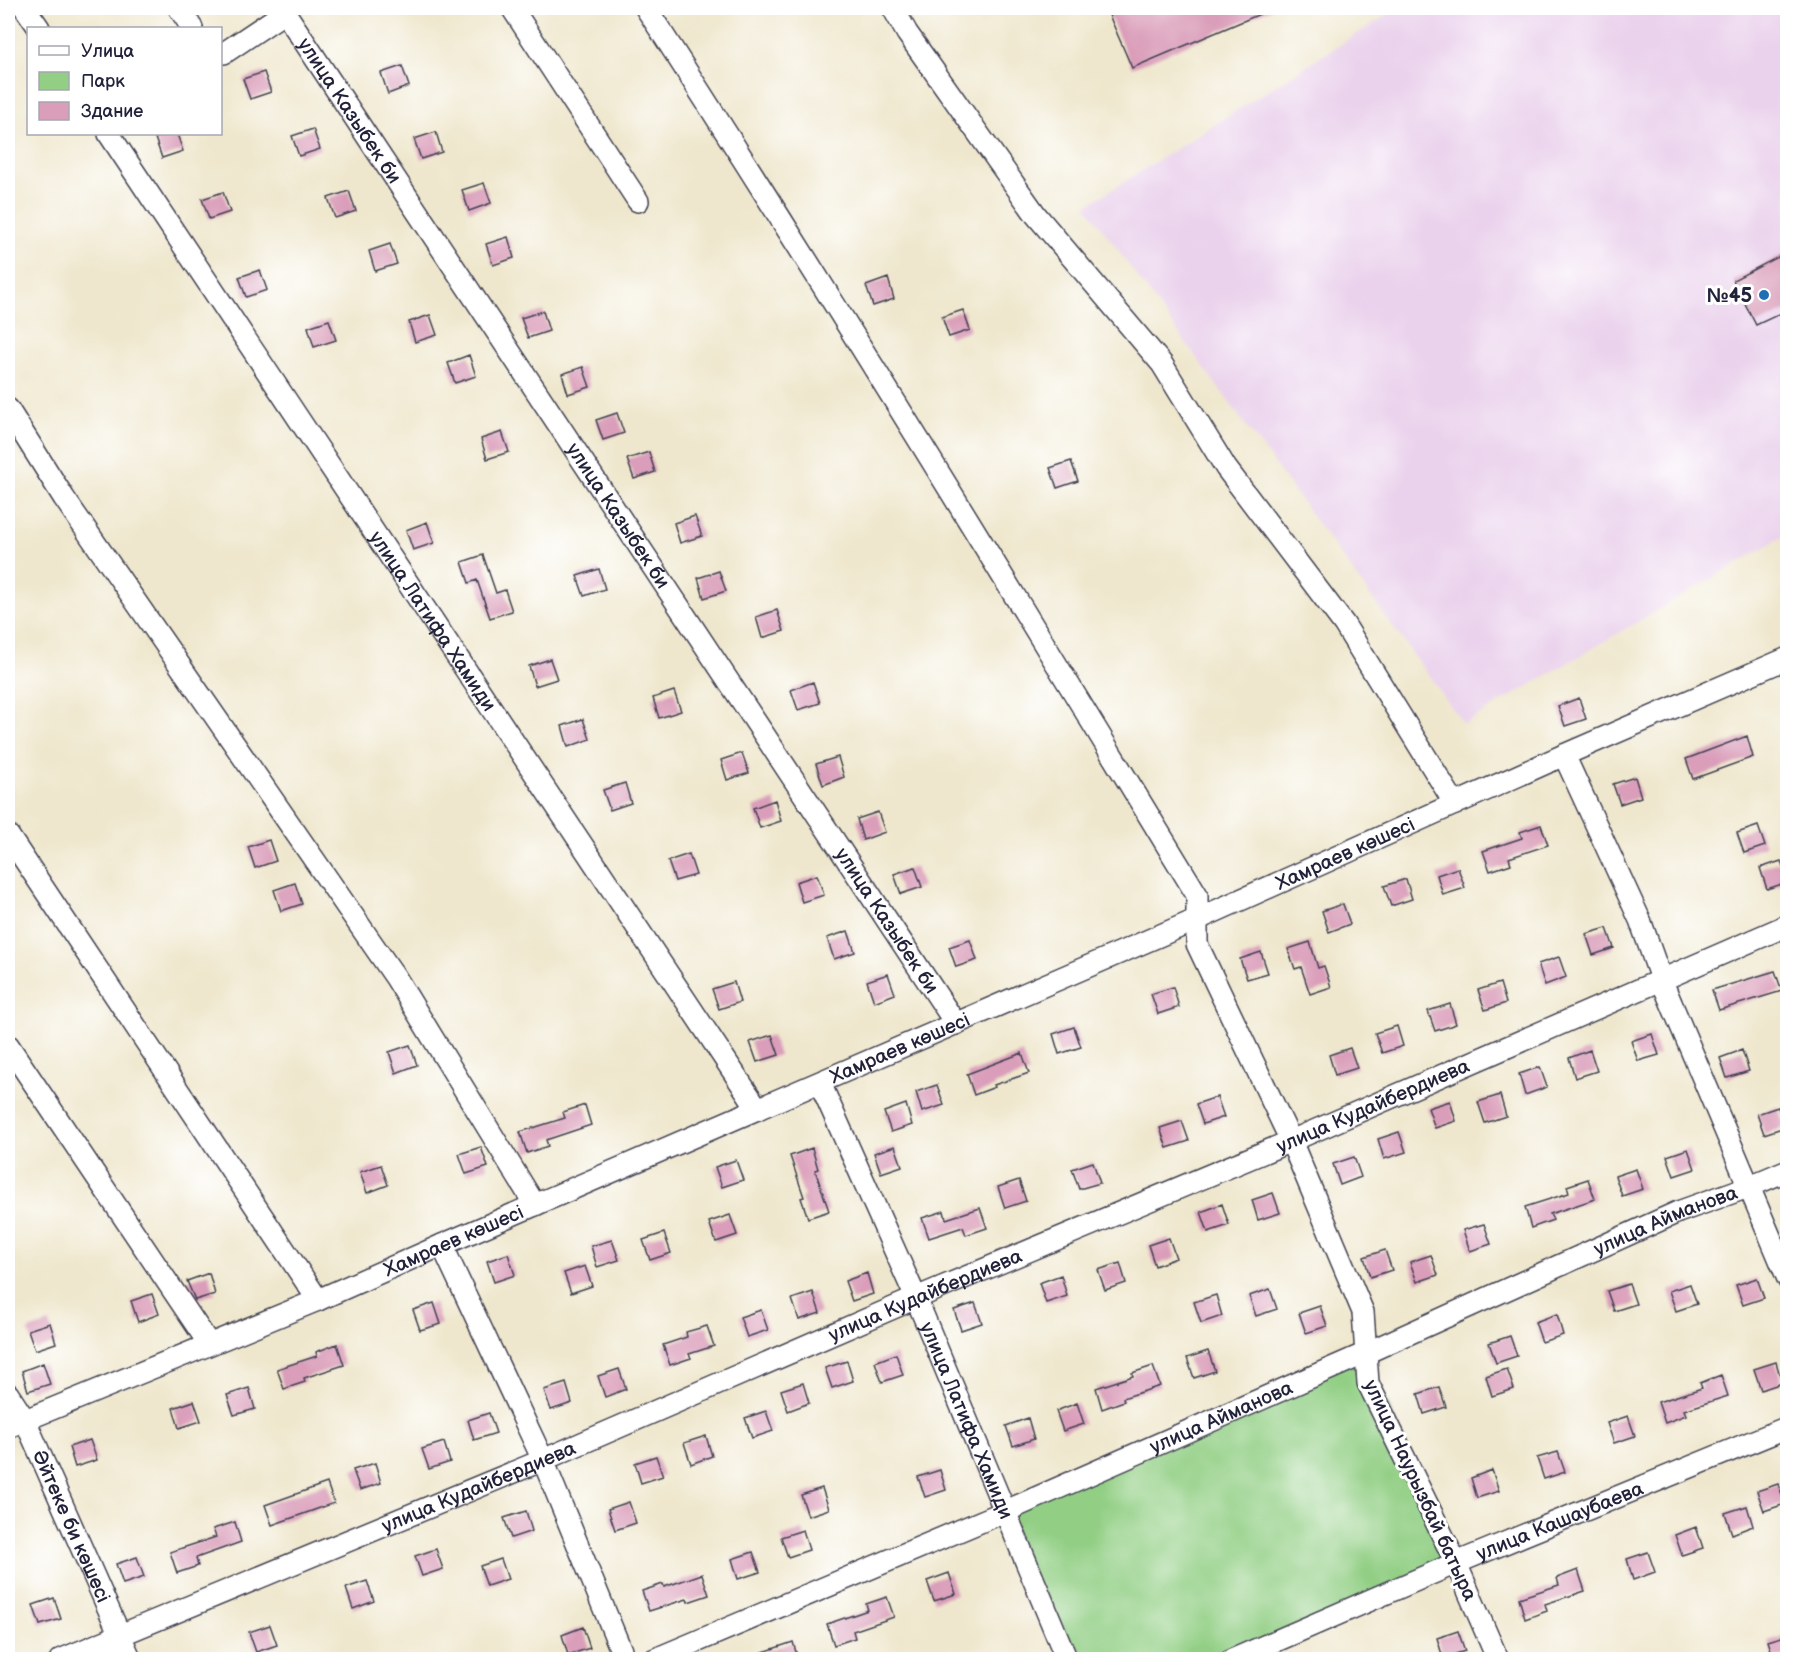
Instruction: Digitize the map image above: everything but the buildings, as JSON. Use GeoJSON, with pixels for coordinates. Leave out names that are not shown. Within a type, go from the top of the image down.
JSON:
{"type":"FeatureCollection","features":[{"type":"Feature","properties":{"kind":"street"},"geometry":{"type":"LineString","coordinates":[[25,8],[38,27]]}},
{"type":"Feature","properties":{"kind":"street"},"geometry":{"type":"LineString","coordinates":[[179,8],[191,27]]}},
{"type":"Feature","properties":{"kind":"street"},"geometry":{"type":"LineString","coordinates":[[512,8],[638,201]]}},
{"type":"Feature","properties":{"kind":"street","name":"улица Наурызбай батыра"},"geometry":{"type":"LineString","coordinates":[[646,8],[735,144],[994,561],[1197,895],[1197,944],[1291,1141],[1363,1312],[1368,1383],[1456,1563],[1498,1659]]}},
{"type":"Feature","properties":{"kind":"street"},"geometry":{"type":"LineString","coordinates":[[893,8],[907,33],[1036,215],[1162,364],[1226,468],[1344,624],[1455,804]]}},
{"type":"Feature","properties":{"kind":"street"},"geometry":{"type":"LineString","coordinates":[[222,53],[283,10]]}},
{"type":"Feature","properties":{"kind":"street","name":"улица Казыбек би"},"geometry":{"type":"LineString","coordinates":[[283,10],[956,1024]]}},
{"type":"Feature","properties":{"kind":"street","name":"улица Латифа Хамиди"},"geometry":{"type":"LineString","coordinates":[[110,135],[758,1109]]}},
{"type":"Feature","properties":{"kind":"street"},"geometry":{"type":"LineString","coordinates":[[8,409],[64,498],[396,978],[535,1205]]}},
{"type":"Feature","properties":{"kind":"street","name":"Хамраев көшесі"},"geometry":{"type":"LineString","coordinates":[[16,1424],[318,1300],[820,1083],[1788,658]]}},
{"type":"Feature","properties":{"kind":"street"},"geometry":{"type":"LineString","coordinates":[[1564,755],[1640,920],[1661,979],[1788,1279]]}},
{"type":"Feature","properties":{"kind":"street"},"geometry":{"type":"LineString","coordinates":[[8,835],[318,1300]]}},
{"type":"Feature","properties":{"kind":"street","name":"улица Кудайбердиева"},"geometry":{"type":"LineString","coordinates":[[60,1659],[543,1460],[916,1298],[1291,1141],[1788,925]]}},
{"type":"Feature","properties":{"kind":"street"},"geometry":{"type":"LineString","coordinates":[[8,1045],[209,1344]]}},
{"type":"Feature","properties":{"kind":"street","name":"улица Латифа Хамиди"},"geometry":{"type":"LineString","coordinates":[[820,1083],[916,1298],[1067,1659]]}},
{"type":"Feature","properties":{"kind":"street","name":"улица Айманова"},"geometry":{"type":"LineString","coordinates":[[654,1659],[1006,1511],[1366,1353],[1678,1212],[1788,1170]]}},
{"type":"Feature","properties":{"kind":"street"},"geometry":{"type":"LineString","coordinates":[[442,1245],[543,1460],[625,1659]]}},
{"type":"Feature","properties":{"kind":"street","name":"Әйтеке би көшесі"},"geometry":{"type":"LineString","coordinates":[[8,1394],[16,1424],[131,1659]]}},
{"type":"Feature","properties":{"kind":"street","name":"улица Кашаубаева"},"geometry":{"type":"LineString","coordinates":[[1232,1659],[1456,1563],[1788,1427]]}},
{"type":"Feature","properties":{"kind":"shaded area"},"geometry":{"type":"Polygon","coordinates":[[[1398,8],[1787,8],[1787,534],[1464,724],[1086,206],[1398,8]]]}},
{"type":"Feature","properties":{"kind":"green space"},"geometry":{"type":"Polygon","coordinates":[[[1366,1353],[1456,1563],[1232,1659],[1067,1659],[1006,1511],[1366,1353]]]}},
{"type":"Feature","properties":{"kind":"place","name":"№45"},"geometry":{"type":"Point","coordinates":[1764,295]}}]}
